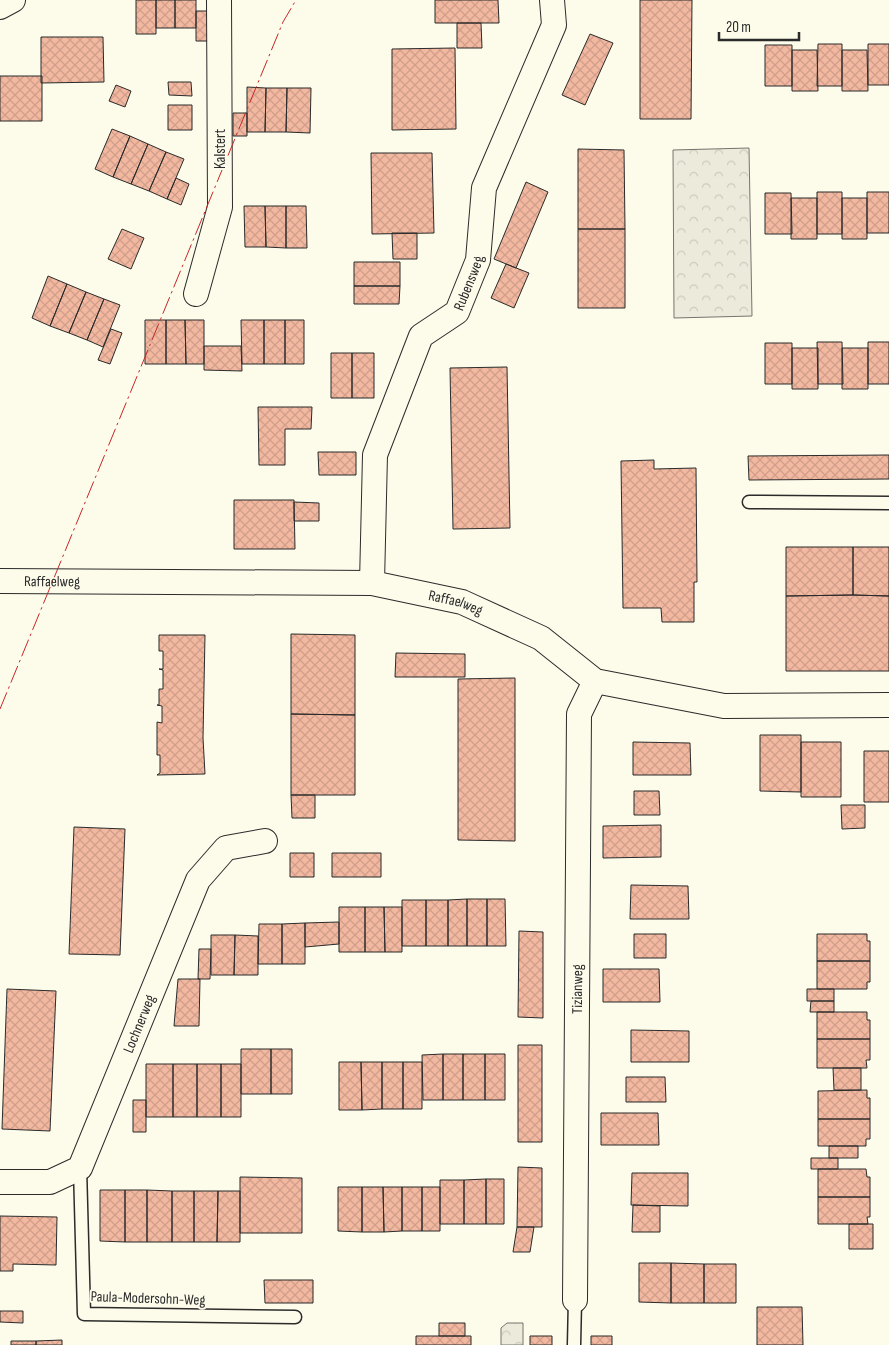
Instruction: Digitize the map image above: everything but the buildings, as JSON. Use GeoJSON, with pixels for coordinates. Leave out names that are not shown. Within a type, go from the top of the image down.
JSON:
{"type":"FeatureCollection","features":[{"type":"Feature","properties":{"kind":"street"},"geometry":{"type":"LineString","coordinates":[[0,7],[13,0]]}},
{"type":"Feature","properties":{"kind":"street","name":"Kalstert"},"geometry":{"type":"LineString","coordinates":[[196,294],[220,207],[219,0]]}},
{"type":"Feature","properties":{"kind":"street","name":"Rubensweg"},"geometry":{"type":"LineString","coordinates":[[372,583],[375,455],[422,336],[457,312],[478,260],[484,188],[554,25],[552,0]]}},
{"type":"Feature","properties":{"kind":"street","name":"Raffaelweg"},"geometry":{"type":"LineString","coordinates":[[0,581],[372,583],[462,602],[541,638],[595,680],[724,706],[889,704]]}},
{"type":"Feature","properties":{"kind":"street","name":"Tizianweg"},"geometry":{"type":"LineString","coordinates":[[575,1300],[579,714],[595,680]]}},
{"type":"Feature","properties":{"kind":"street","name":"Lochnerweg"},"geometry":{"type":"LineString","coordinates":[[80,1168],[198,880],[226,848],[265,841]]}},
{"type":"Feature","properties":{"kind":"street"},"geometry":{"type":"LineString","coordinates":[[0,1182],[50,1182],[80,1168]]}},
{"type":"Feature","properties":{"kind":"lane"},"geometry":{"type":"LineString","coordinates":[[749,502],[889,503]]}},
{"type":"Feature","properties":{"kind":"lane","name":"Paula-Modersohn-Weg"},"geometry":{"type":"LineString","coordinates":[[80,1168],[84,1314],[295,1317]]}},
{"type":"Feature","properties":{"kind":"lane"},"geometry":{"type":"LineString","coordinates":[[574,1345],[575,1300]]}},
{"type":"Feature","properties":{"kind":"green space"},"geometry":{"type":"Polygon","coordinates":[[[749,148],[752,316],[674,318],[673,150],[749,148]]]}},
{"type":"Feature","properties":{"kind":"green space"},"geometry":{"type":"Polygon","coordinates":[[[507,1323],[523,1323],[523,1345],[501,1345],[501,1328],[507,1323]]]}},
{"type":"Feature","properties":{"kind":"power"},"geometry":{"type":"LineString","coordinates":[[0,709],[283,22],[296,0]]}}]}
